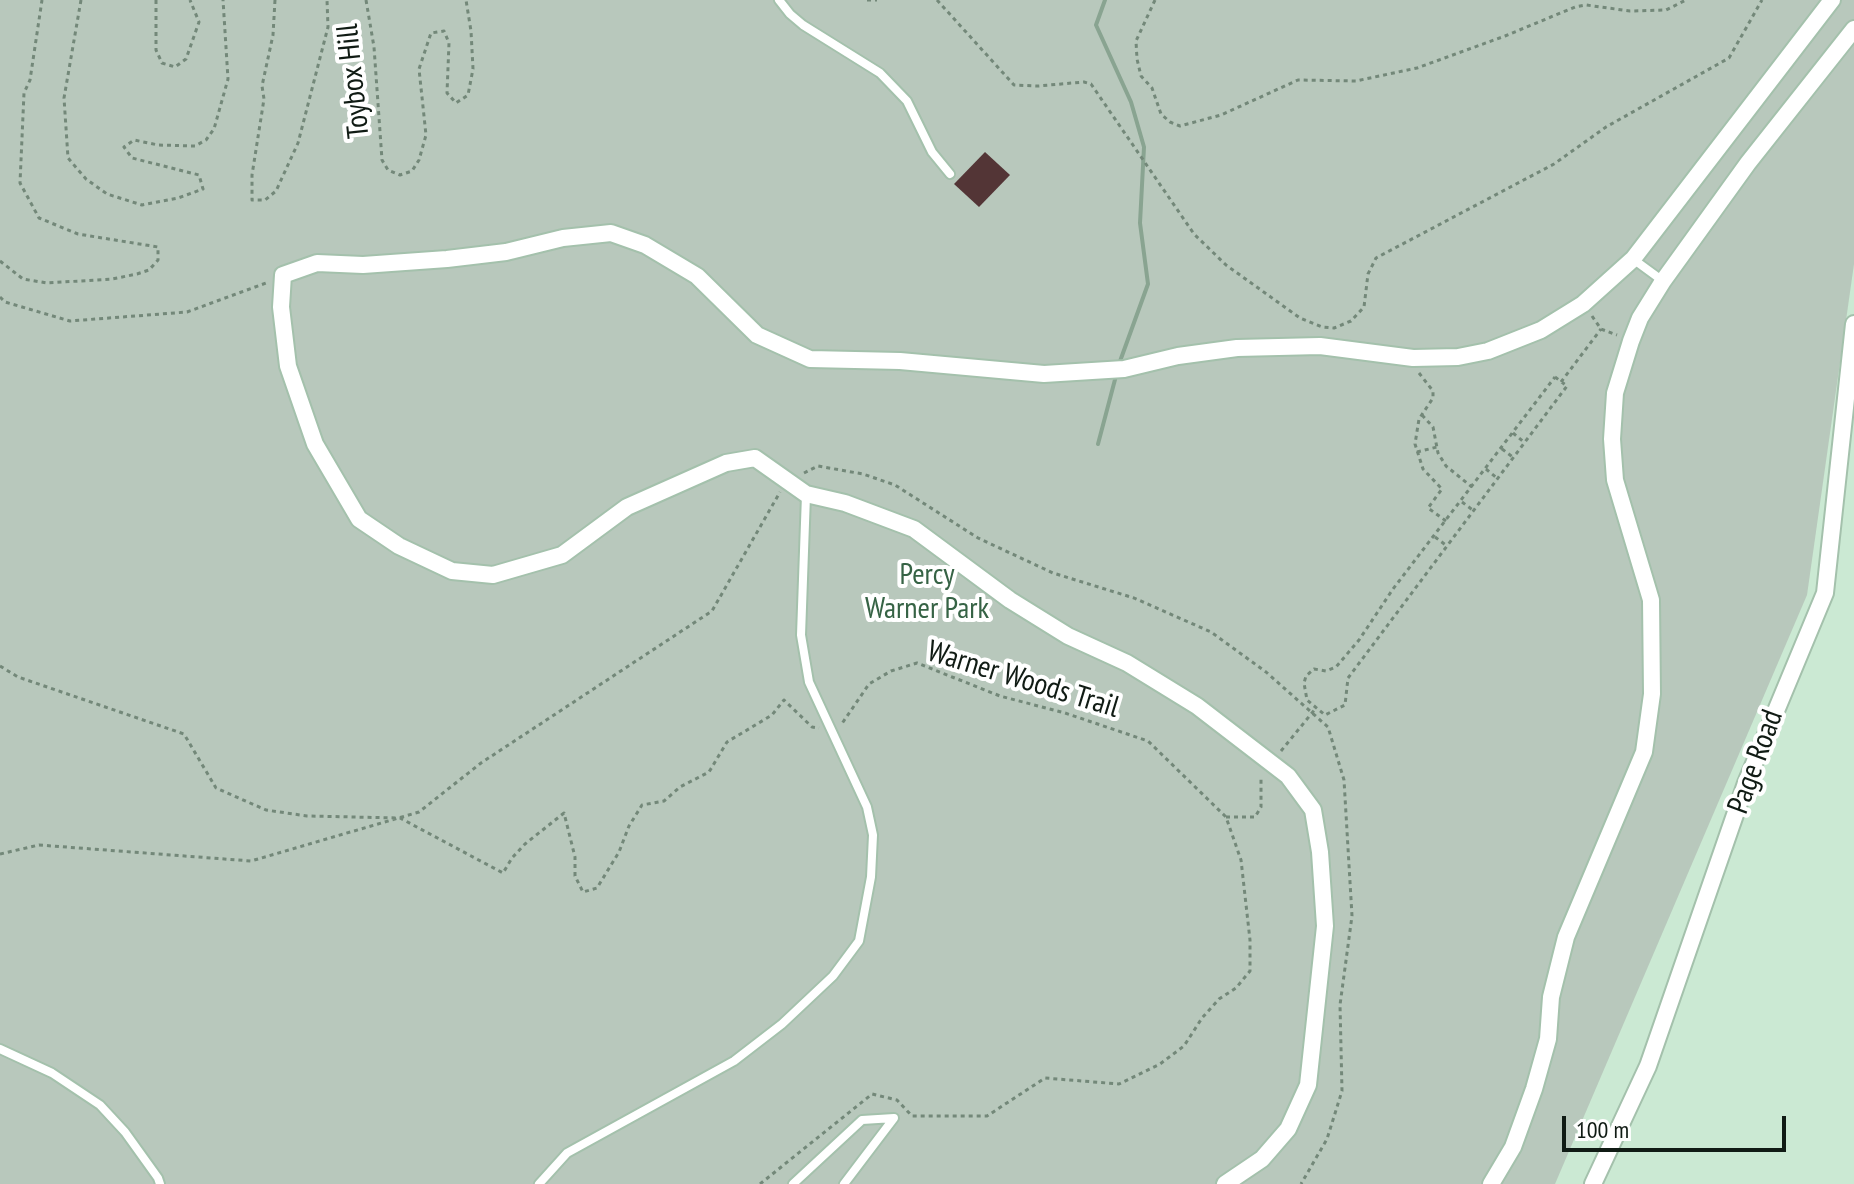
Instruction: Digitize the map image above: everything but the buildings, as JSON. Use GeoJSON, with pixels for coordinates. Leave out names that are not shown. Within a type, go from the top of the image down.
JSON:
{"type":"FeatureCollection","features":[{"type":"Feature","properties":{"kind":"street"},"geometry":{"type":"LineString","coordinates":[[1225,1184],[1262,1159],[1288,1129],[1308,1085],[1325,926],[1313,810],[1288,776],[1197,706],[1127,663],[1068,636],[1010,600],[914,529],[845,503],[806,494],[755,458],[726,463],[627,507],[562,555],[493,575],[452,571],[399,546],[359,519],[315,444],[288,366],[281,307],[283,275],[317,263],[363,265],[447,259],[506,252],[563,238],[611,233],[645,245],[697,276],[757,335],[810,359],[900,361],[1044,374],[1124,369],[1178,356],[1237,348],[1320,346],[1402,357],[1458,357],[1488,351],[1541,330],[1583,304],[1633,259],[1832,0]]}},
{"type":"Feature","properties":{"kind":"street"},"geometry":{"type":"LineString","coordinates":[[1491,1184],[1513,1147],[1534,1089],[1548,1039],[1551,997],[1566,937],[1644,752],[1652,694],[1651,600],[1615,480],[1612,439],[1615,393],[1631,341],[1640,318],[1663,281],[1748,163],[1854,29]]}},
{"type":"Feature","properties":{"kind":"street","name":"Page Road"},"geometry":{"type":"LineString","coordinates":[[1593,1184],[1648,1066],[1746,783],[1825,593],[1854,324]]}},
{"type":"Feature","properties":{"kind":"lane"},"geometry":{"type":"LineString","coordinates":[[779,0],[803,25],[880,73],[907,101],[932,152],[950,174]]}},
{"type":"Feature","properties":{"kind":"lane"},"geometry":{"type":"LineString","coordinates":[[1633,259],[1663,281]]}},
{"type":"Feature","properties":{"kind":"lane"},"geometry":{"type":"LineString","coordinates":[[539,1184],[567,1153],[734,1061],[770,1034],[833,976],[859,941],[871,877],[873,835],[867,807],[809,682],[801,635],[806,494]]}},
{"type":"Feature","properties":{"kind":"lane"},"geometry":{"type":"LineString","coordinates":[[0,1049],[52,1073],[100,1105],[125,1132],[160,1184]]}},
{"type":"Feature","properties":{"kind":"lane"},"geometry":{"type":"LineString","coordinates":[[793,1184],[862,1120],[894,1118],[844,1184]]}},
{"type":"Feature","properties":{"kind":"path"},"geometry":{"type":"LineString","coordinates":[[0,261],[23,279],[47,283],[112,279],[137,274],[149,270],[158,260],[158,247],[78,234],[39,218],[20,183],[24,93],[30,80],[42,0]]}},
{"type":"Feature","properties":{"kind":"path"},"geometry":{"type":"LineString","coordinates":[[81,0],[64,98],[68,158],[86,179],[107,194],[142,205],[203,189],[199,175],[132,158],[124,147],[134,140],[158,145],[195,146],[206,140],[214,129],[228,79],[223,0]]}},
{"type":"Feature","properties":{"kind":"path"},"geometry":{"type":"LineString","coordinates":[[156,0],[156,50],[162,63],[175,67],[186,59],[199,22],[190,0]]}},
{"type":"Feature","properties":{"kind":"path","name":"Toybox Hill"},"geometry":{"type":"LineString","coordinates":[[275,0],[273,35],[262,86],[264,99],[252,175],[252,200],[265,200],[276,191],[298,143],[328,27],[327,0]]}},
{"type":"Feature","properties":{"kind":"path","name":"Toybox Hill"},"geometry":{"type":"LineString","coordinates":[[366,0],[374,47],[382,160],[388,170],[400,175],[412,171],[419,160],[426,135],[419,69],[431,33],[444,31],[449,43],[447,93],[456,103],[468,95],[473,69],[466,0]]}},
{"type":"Feature","properties":{"kind":"path"},"geometry":{"type":"LineString","coordinates":[[867,0],[877,0]]}},
{"type":"Feature","properties":{"kind":"path"},"geometry":{"type":"LineString","coordinates":[[937,0],[1014,85],[1091,84],[1194,234],[1226,265],[1300,318],[1322,327],[1344,326],[1357,316],[1364,307],[1368,274],[1376,258],[1554,164],[1606,127],[1729,58],[1762,0]]}},
{"type":"Feature","properties":{"kind":"path"},"geometry":{"type":"LineString","coordinates":[[1155,0],[1136,41],[1137,59],[1141,76],[1152,88],[1161,114],[1180,126],[1221,115],[1298,80],[1356,81],[1417,68],[1575,7],[1666,10],[1686,0]]}},
{"type":"Feature","properties":{"kind":"path"},"geometry":{"type":"LineString","coordinates":[[0,297],[5,302],[70,321],[187,312],[283,275]]}},
{"type":"Feature","properties":{"kind":"path"},"geometry":{"type":"LineString","coordinates":[[1583,304],[1601,329],[1631,341]]}},
{"type":"Feature","properties":{"kind":"path"},"geometry":{"type":"LineString","coordinates":[[1561,382],[1601,329]]}},
{"type":"Feature","properties":{"kind":"path"},"geometry":{"type":"LineString","coordinates":[[1402,357],[1433,391],[1433,398],[1422,415],[1415,444],[1423,469],[1442,489],[1428,508],[1446,522]]}},
{"type":"Feature","properties":{"kind":"path"},"geometry":{"type":"LineString","coordinates":[[1555,377],[1567,386],[1348,678],[1345,705],[1325,715],[1307,700],[1306,676],[1314,669],[1326,671],[1336,667],[1513,433],[1555,377]]}},
{"type":"Feature","properties":{"kind":"path"},"geometry":{"type":"LineString","coordinates":[[1422,415],[1433,427],[1437,447],[1446,466],[1472,487]]}},
{"type":"Feature","properties":{"kind":"path"},"geometry":{"type":"LineString","coordinates":[[1513,433],[1525,443]]}},
{"type":"Feature","properties":{"kind":"path"},"geometry":{"type":"LineString","coordinates":[[1417,452],[1437,447]]}},
{"type":"Feature","properties":{"kind":"path"},"geometry":{"type":"LineString","coordinates":[[1502,449],[1514,458]]}},
{"type":"Feature","properties":{"kind":"path"},"geometry":{"type":"LineString","coordinates":[[1486,469],[1498,479]]}},
{"type":"Feature","properties":{"kind":"path"},"geometry":{"type":"LineString","coordinates":[[1462,502],[1474,511]]}},
{"type":"Feature","properties":{"kind":"path"},"geometry":{"type":"LineString","coordinates":[[1435,537],[1447,546]]}},
{"type":"Feature","properties":{"kind":"path","name":"Warner Woods Trail"},"geometry":{"type":"LineString","coordinates":[[760,1184],[872,1094],[897,1100],[912,1116],[987,1116],[1045,1078],[1119,1084],[1160,1064],[1184,1046],[1202,1018],[1250,971],[1250,940],[1241,860],[1226,817],[1148,741],[1065,713],[1000,696],[917,663],[891,671],[869,684],[840,726],[831,730]]}},
{"type":"Feature","properties":{"kind":"path"},"geometry":{"type":"LineString","coordinates":[[0,666],[18,677],[184,734],[216,788],[266,810],[307,816],[400,818],[503,873],[525,844],[564,813],[575,857],[575,876],[583,892],[597,888],[642,805],[664,801],[680,787],[709,772],[727,742],[772,715],[784,700],[812,727],[831,730]]}},
{"type":"Feature","properties":{"kind":"path"},"geometry":{"type":"LineString","coordinates":[[1226,817],[1255,817],[1261,807],[1260,777],[1316,708]]}},
{"type":"Feature","properties":{"kind":"green space","name":"Percy Warner Park"},"geometry":{"type":"Polygon","coordinates":[[[0,0],[1854,0],[1854,264],[1807,595],[1555,1184],[0,1184],[0,0]]]}},
{"type":"Feature","properties":{"kind":"waterway"},"geometry":{"type":"LineString","coordinates":[[1105,0],[1096,25],[1131,102],[1144,147],[1140,223],[1148,284],[1119,364]]}},
{"type":"Feature","properties":{"kind":"waterway"},"geometry":{"type":"LineString","coordinates":[[1098,444],[1117,372]]}}]}
